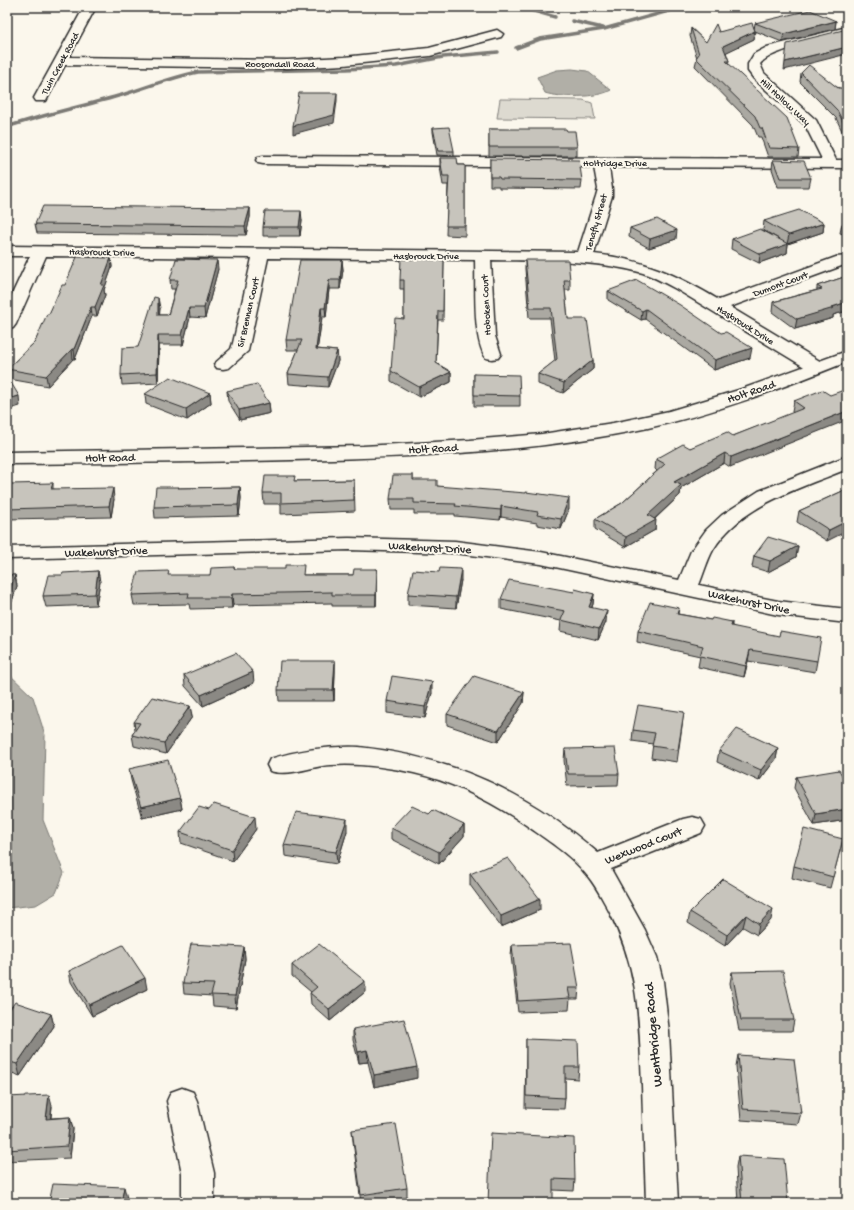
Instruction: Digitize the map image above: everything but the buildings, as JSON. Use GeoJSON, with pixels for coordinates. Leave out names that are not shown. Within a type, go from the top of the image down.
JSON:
{"type":"FeatureCollection","features":[{"type":"Feature","properties":{"kind":"street","name":"Twin Creek Road"},"geometry":{"type":"LineString","coordinates":[[41,98],[60,60],[90,7]]}},
{"type":"Feature","properties":{"kind":"street","name":"Hill Hollow Way"},"geometry":{"type":"LineString","coordinates":[[830,164],[811,123],[759,76],[754,67],[759,57],[770,50],[847,30]]}},
{"type":"Feature","properties":{"kind":"street","name":"Roosondall Road"},"geometry":{"type":"LineString","coordinates":[[60,60],[287,64],[344,61],[430,52],[497,34]]}},
{"type":"Feature","properties":{"kind":"street","name":"Holtridge Drive"},"geometry":{"type":"LineString","coordinates":[[263,160],[847,164]]}},
{"type":"Feature","properties":{"kind":"street","name":"Tenafly Street"},"geometry":{"type":"LineString","coordinates":[[585,257],[604,196],[605,189],[601,162]]}},
{"type":"Feature","properties":{"kind":"street","name":"Hasbrouck Drive"},"geometry":{"type":"LineString","coordinates":[[7,251],[483,255],[585,257],[609,260],[650,270],[682,285],[817,367]]}},
{"type":"Feature","properties":{"kind":"street"},"geometry":{"type":"LineString","coordinates":[[7,324],[40,251]]}},
{"type":"Feature","properties":{"kind":"street","name":"Sir Brennan Court"},"geometry":{"type":"LineString","coordinates":[[223,364],[238,351],[242,343],[261,253]]}},
{"type":"Feature","properties":{"kind":"street","name":"Hoboken Court"},"geometry":{"type":"LineString","coordinates":[[483,255],[486,336],[492,354]]}},
{"type":"Feature","properties":{"kind":"street","name":"Dumont Court"},"geometry":{"type":"LineString","coordinates":[[718,306],[842,260]]}},
{"type":"Feature","properties":{"kind":"street","name":"Holt Road"},"geometry":{"type":"LineString","coordinates":[[7,458],[257,456],[443,448],[549,439],[619,428],[677,415],[757,390],[847,356]]}},
{"type":"Feature","properties":{"kind":"street"},"geometry":{"type":"LineString","coordinates":[[687,588],[702,550],[722,526],[739,512],[762,497],[847,462]]}},
{"type":"Feature","properties":{"kind":"street","name":"Wakehurst Drive"},"geometry":{"type":"LineString","coordinates":[[7,553],[349,544],[455,547],[541,558],[778,608],[818,614],[847,616]]}},
{"type":"Feature","properties":{"kind":"street","name":"Wentbridge Road"},"geometry":{"type":"LineString","coordinates":[[279,765],[320,756],[359,756],[419,765],[439,771],[488,790],[518,806],[552,830],[594,865],[635,937],[646,969],[654,1034],[662,1203]]}},
{"type":"Feature","properties":{"kind":"street","name":"Wexwood Court"},"geometry":{"type":"LineString","coordinates":[[594,865],[692,826]]}},
{"type":"Feature","properties":{"kind":"street"},"geometry":{"type":"LineString","coordinates":[[182,1101],[198,1173],[198,1203]]}},
{"type":"Feature","properties":{"kind":"shaded area"},"geometry":{"type":"Polygon","coordinates":[[[572,69],[587,71],[611,90],[605,93],[588,96],[560,96],[545,93],[537,77],[557,70],[572,69]]]}},
{"type":"Feature","properties":{"kind":"shaded area"},"geometry":{"type":"Polygon","coordinates":[[[500,99],[583,100],[592,103],[595,119],[497,118],[500,99]]]}},
{"type":"Feature","properties":{"kind":"shaded area"},"geometry":{"type":"Polygon","coordinates":[[[7,672],[33,697],[45,735],[43,820],[64,873],[56,893],[36,905],[7,908],[7,672]]]}},
{"type":"Feature","properties":{"kind":"waterway"},"geometry":{"type":"LineString","coordinates":[[520,7],[555,17]]}},
{"type":"Feature","properties":{"kind":"waterway"},"geometry":{"type":"LineString","coordinates":[[516,48],[540,39],[604,29],[683,7]]}},
{"type":"Feature","properties":{"kind":"waterway"},"geometry":{"type":"LineString","coordinates":[[572,21],[603,28]]}},
{"type":"Feature","properties":{"kind":"waterway"},"geometry":{"type":"LineString","coordinates":[[7,127],[122,95],[169,79],[198,72],[347,69],[396,66],[443,57],[498,52]]}}]}
